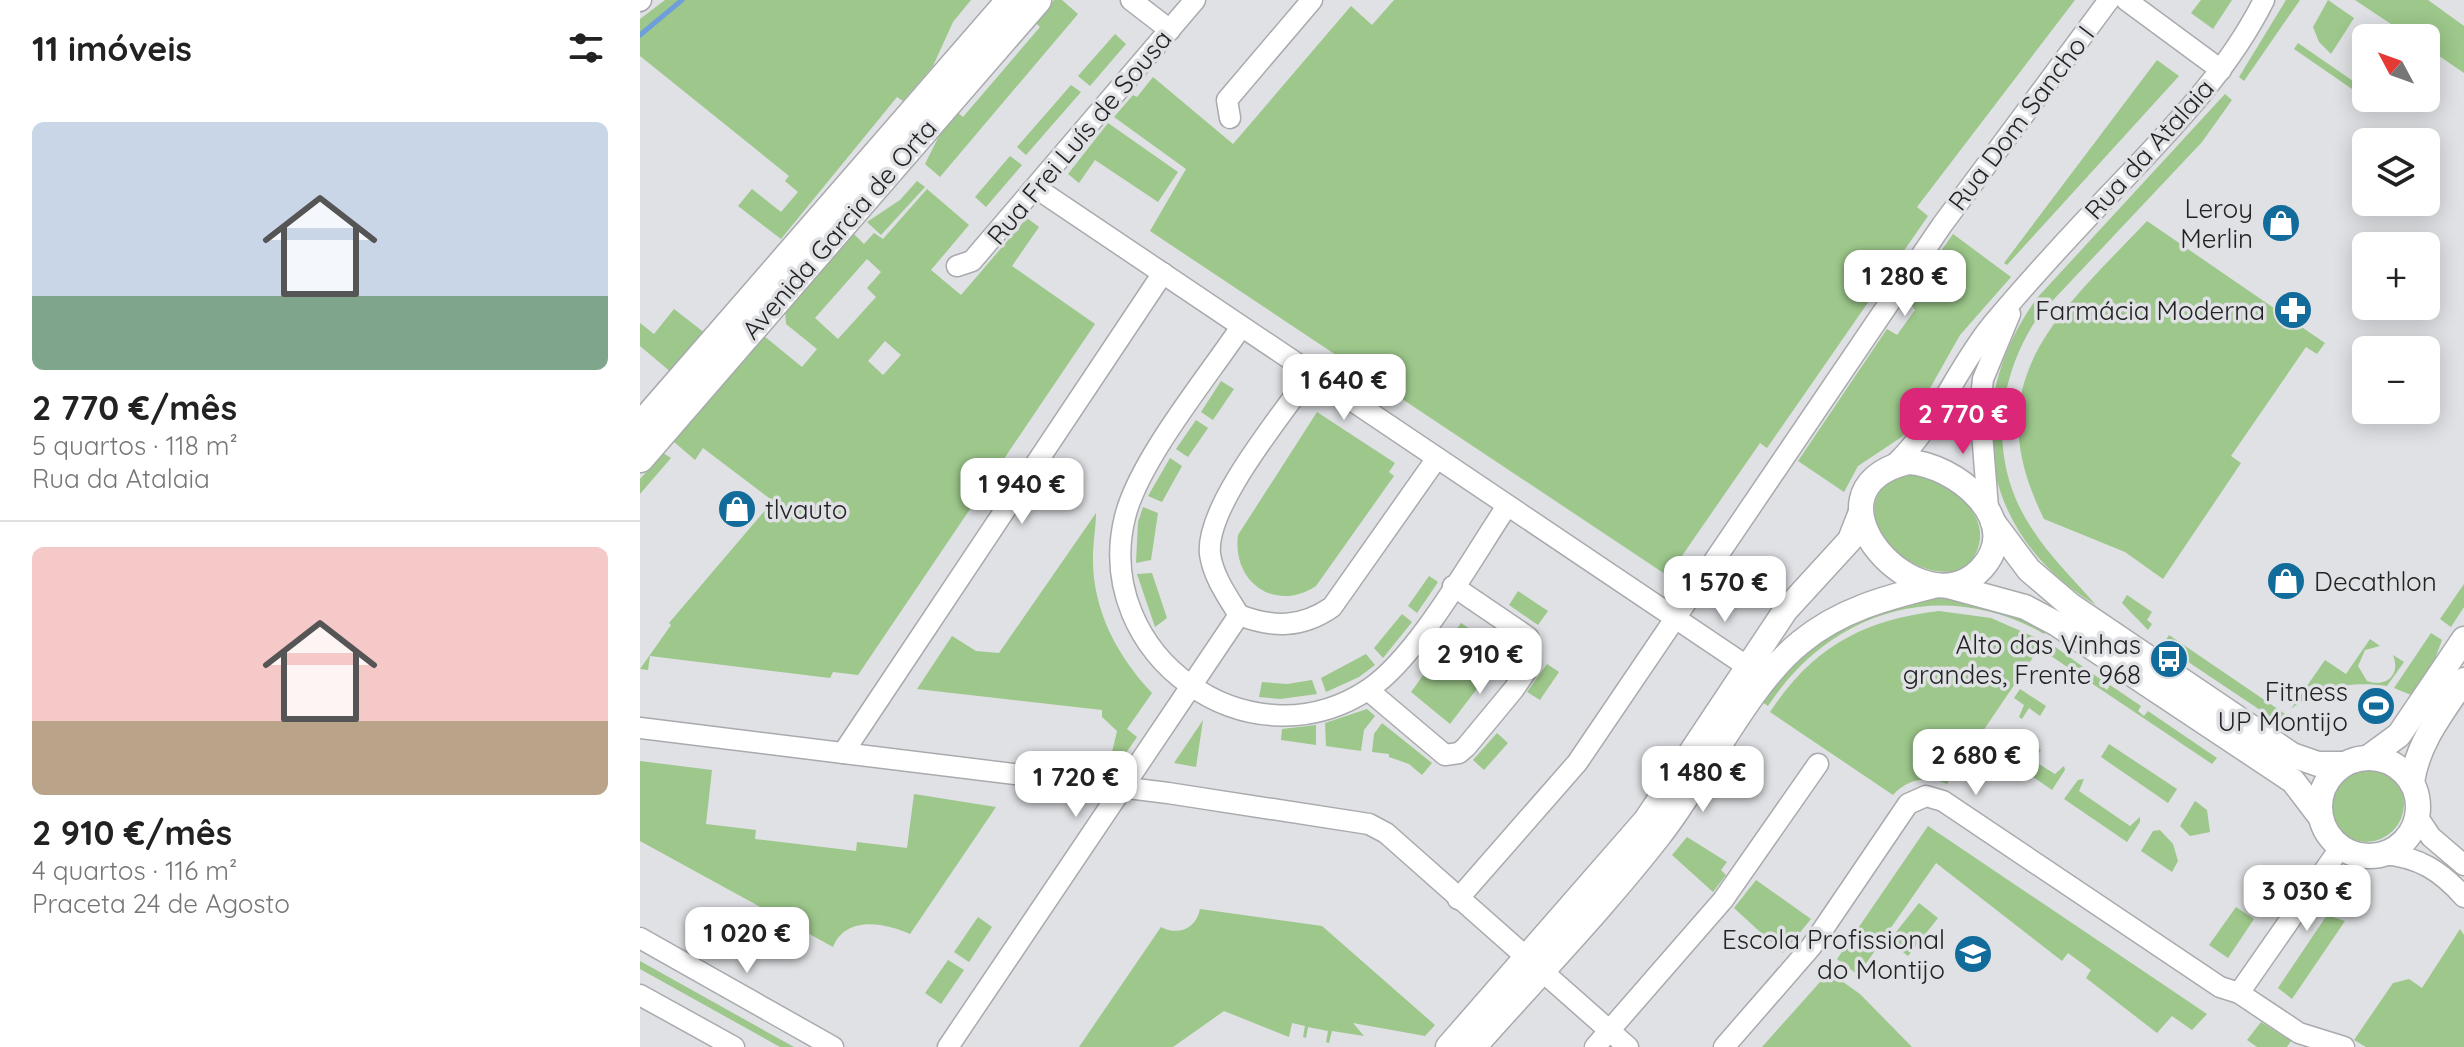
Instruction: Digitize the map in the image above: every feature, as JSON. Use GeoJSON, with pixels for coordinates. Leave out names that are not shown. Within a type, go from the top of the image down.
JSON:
{"type":"FeatureCollection","features":[{"type":"Feature","properties":{"kind":"main road","name":"Avenida Garcia de Orta"},"geometry":{"type":"LineString","coordinates":[[640,427],[1011,0]]}},
{"type":"Feature","properties":{"kind":"main road","name":"Avenida Garcia de Orta"},"geometry":{"type":"LineString","coordinates":[[640,458],[1037,0]]}},
{"type":"Feature","properties":{"kind":"street"},"geometry":{"type":"LineString","coordinates":[[1131,0],[1170,30]]}},
{"type":"Feature","properties":{"kind":"street","name":"Rua Frei Luís de Sousa"},"geometry":{"type":"LineString","coordinates":[[957,266],[972,261],[1195,0]]}},
{"type":"Feature","properties":{"kind":"street"},"geometry":{"type":"LineString","coordinates":[[1230,118],[1227,100],[1312,0]]}},
{"type":"Feature","properties":{"kind":"street","name":"Rua Dom Sancho I"},"geometry":{"type":"LineString","coordinates":[[1458,899],[1577,763],[1960,199],[2109,0]]}},
{"type":"Feature","properties":{"kind":"street"},"geometry":{"type":"LineString","coordinates":[[2126,0],[2221,70]]}},
{"type":"Feature","properties":{"kind":"street","name":"Rua da Atalaia"},"geometry":{"type":"LineString","coordinates":[[1894,465],[1919,440],[1981,339],[2022,288],[2186,113],[2221,70],[2264,0]]}},
{"type":"Feature","properties":{"kind":"street"},"geometry":{"type":"LineString","coordinates":[[1036,188],[1748,667]]}},
{"type":"Feature","properties":{"kind":"street"},"geometry":{"type":"LineString","coordinates":[[843,753],[1163,273]]}},
{"type":"Feature","properties":{"kind":"street","name":"Rua da Atalaia"},"geometry":{"type":"LineString","coordinates":[[1991,515],[1981,452],[1983,379],[2022,288]]}},
{"type":"Feature","properties":{"kind":"street"},"geometry":{"type":"LineString","coordinates":[[1241,327],[1145,468],[1131,495],[1120,541],[1120,569],[1131,615],[1152,650],[1192,688],[1235,709],[1279,715],[1325,709],[1368,690],[1400,661],[1507,506]]}},
{"type":"Feature","properties":{"kind":"street"},"geometry":{"type":"LineString","coordinates":[[1311,373],[1226,498],[1213,525],[1212,566],[1239,615],[1278,626],[1316,618],[1332,607],[1437,458]]}},
{"type":"Feature","properties":{"kind":"street"},"geometry":{"type":"LineString","coordinates":[[1474,1047],[1533,965],[1646,820],[1792,603],[1850,540],[1870,484],[1894,465],[1923,462],[1937,467],[1979,496],[2029,570],[2048,588],[2292,755],[2318,764],[2343,764],[2369,757],[2399,735],[2464,639]]}},
{"type":"Feature","properties":{"kind":"street"},"geometry":{"type":"LineString","coordinates":[[1861,512],[1863,527],[1877,552],[1919,581],[2025,607],[2057,624],[2293,781],[2319,815],[2330,839],[2340,848],[2369,856],[2410,856],[2429,866],[2464,897]]}},
{"type":"Feature","properties":{"kind":"street"},"geometry":{"type":"LineString","coordinates":[[1448,1047],[1659,837],[1774,668],[1799,643],[1829,621],[1872,601],[1975,575],[1986,564],[1995,536],[1991,515]]}},
{"type":"Feature","properties":{"kind":"street"},"geometry":{"type":"LineString","coordinates":[[1368,690],[1445,755],[1459,753],[1489,720],[1531,664],[1531,646],[1528,637],[1453,586]]}},
{"type":"Feature","properties":{"kind":"street"},"geometry":{"type":"LineString","coordinates":[[948,1047],[1239,615]]}},
{"type":"Feature","properties":{"kind":"street"},"geometry":{"type":"LineString","coordinates":[[2464,680],[2424,740],[2415,760],[2412,782],[2417,816],[2431,837],[2464,865]]}},
{"type":"Feature","properties":{"kind":"street"},"geometry":{"type":"LineString","coordinates":[[640,728],[1123,788],[1369,824],[1386,833],[1628,1047]]}},
{"type":"Feature","properties":{"kind":"street"},"geometry":{"type":"LineString","coordinates":[[2369,757],[2394,764],[2412,782]]}},
{"type":"Feature","properties":{"kind":"street"},"geometry":{"type":"LineString","coordinates":[[1595,1047],[1731,890],[1818,764]]}},
{"type":"Feature","properties":{"kind":"street"},"geometry":{"type":"LineString","coordinates":[[2319,815],[2323,786],[2343,764]]}},
{"type":"Feature","properties":{"kind":"street"},"geometry":{"type":"LineString","coordinates":[[1724,1047],[1811,947],[1908,804],[1926,796],[1943,801],[2220,987],[2239,993],[2300,1040],[2344,1047]]}},
{"type":"Feature","properties":{"kind":"street"},"geometry":{"type":"LineString","coordinates":[[2384,854],[2406,839],[2417,816]]}},
{"type":"Feature","properties":{"kind":"street"},"geometry":{"type":"LineString","coordinates":[[2239,993],[2340,848]]}},
{"type":"Feature","properties":{"kind":"street"},"geometry":{"type":"LineString","coordinates":[[640,938],[833,1047]]}},
{"type":"Feature","properties":{"kind":"street"},"geometry":{"type":"LineString","coordinates":[[640,995],[707,1041],[734,1047]]}},
{"type":"Feature","properties":{"kind":"green space"},"geometry":{"type":"Polygon","coordinates":[[[665,0],[971,0],[953,22],[933,66],[903,101],[897,97],[781,239],[738,206],[752,189],[781,212],[798,192],[785,181],[789,176],[640,56],[640,19],[665,0]]]}},
{"type":"Feature","properties":{"kind":"green space"},"geometry":{"type":"Polygon","coordinates":[[[1054,0],[1062,0],[1078,14],[940,177],[925,164],[942,130],[957,112],[963,117],[1040,27],[1035,22],[1054,0]]]}},
{"type":"Feature","properties":{"kind":"green space"},"geometry":{"type":"Polygon","coordinates":[[[1394,0],[2075,0],[1917,207],[1928,216],[1767,448],[1760,443],[1668,576],[1150,231],[1186,169],[1114,117],[1133,95],[1137,97],[1153,77],[1233,144],[1351,6],[1372,25],[1394,0]]]}},
{"type":"Feature","properties":{"kind":"green space"},"geometry":{"type":"Polygon","coordinates":[[[2201,0],[2232,0],[2213,29],[2191,13],[2201,0]]]}},
{"type":"Feature","properties":{"kind":"green space"},"geometry":{"type":"Polygon","coordinates":[[[2286,0],[2300,0],[2244,81],[2239,77],[2286,0]]]}},
{"type":"Feature","properties":{"kind":"green space"},"geometry":{"type":"Polygon","coordinates":[[[2328,0],[2354,18],[2331,54],[2319,42],[2313,27],[2328,0]]]}},
{"type":"Feature","properties":{"kind":"green space"},"geometry":{"type":"Polygon","coordinates":[[[2355,0],[2428,0],[2464,26],[2464,73],[2440,57],[2440,24],[2391,24],[2355,0]]]}},
{"type":"Feature","properties":{"kind":"green space"},"geometry":{"type":"Polygon","coordinates":[[[1115,34],[1126,44],[1090,86],[1078,76],[1115,34]]]}},
{"type":"Feature","properties":{"kind":"green space"},"geometry":{"type":"Polygon","coordinates":[[[2298,43],[2352,80],[2352,89],[2294,49],[2298,43]]]}},
{"type":"Feature","properties":{"kind":"green space"},"geometry":{"type":"Polygon","coordinates":[[[2157,60],[2179,76],[2007,265],[2004,263],[2157,60]]]}},
{"type":"Feature","properties":{"kind":"green space"},"geometry":{"type":"Polygon","coordinates":[[[1071,85],[1081,92],[1026,155],[1017,147],[1071,85]]]}},
{"type":"Feature","properties":{"kind":"green space"},"geometry":{"type":"Polygon","coordinates":[[[2225,94],[2232,100],[2202,142],[2040,314],[2025,338],[2007,390],[2003,445],[2007,472],[2016,499],[2044,546],[2096,605],[2057,576],[2027,543],[2006,506],[1994,466],[1991,424],[1997,381],[2012,339],[2037,298],[2225,94]]]}},
{"type":"Feature","properties":{"kind":"green space"},"geometry":{"type":"Polygon","coordinates":[[[1108,123],[1178,172],[1158,202],[1095,160],[1079,183],[1068,174],[1108,123]]]}},
{"type":"Feature","properties":{"kind":"green space"},"geometry":{"type":"Polygon","coordinates":[[[1010,156],[1022,165],[986,207],[975,197],[1010,156]]]}},
{"type":"Feature","properties":{"kind":"green space"},"geometry":{"type":"Polygon","coordinates":[[[917,181],[925,187],[881,235],[867,222],[900,200],[917,181]]]}},
{"type":"Feature","properties":{"kind":"green space"},"geometry":{"type":"Polygon","coordinates":[[[927,189],[969,225],[931,270],[961,295],[1027,218],[1039,227],[1012,266],[1095,324],[858,675],[833,672],[830,678],[650,656],[648,670],[640,669],[671,625],[669,623],[773,501],[703,448],[695,460],[673,441],[764,336],[802,367],[817,349],[786,324],[785,308],[812,277],[821,272],[851,231],[864,244],[874,233],[883,239],[927,189]],[[867,259],[815,318],[838,339],[876,297],[867,288],[881,272],[867,259]],[[885,341],[868,361],[883,375],[901,355],[885,341]]]}},
{"type":"Feature","properties":{"kind":"green space"},"geometry":{"type":"Polygon","coordinates":[[[2147,221],[2325,343],[2317,354],[2306,347],[2231,456],[2241,463],[2163,579],[2125,552],[2044,519],[2025,470],[2018,427],[2023,389],[2036,354],[2057,320],[2147,221]]]}},
{"type":"Feature","properties":{"kind":"green space"},"geometry":{"type":"Polygon","coordinates":[[[1953,234],[2011,277],[1960,335],[1903,436],[1858,466],[1844,492],[1798,461],[1887,329],[1897,335],[1915,310],[1908,301],[1909,296],[1953,234]]]}},
{"type":"Feature","properties":{"kind":"green space"},"geometry":{"type":"Polygon","coordinates":[[[674,309],[706,334],[672,373],[640,346],[640,323],[654,334],[674,309]]]}},
{"type":"Feature","properties":{"kind":"green space"},"geometry":{"type":"Polygon","coordinates":[[[1221,381],[1234,389],[1213,420],[1201,412],[1221,381]]]}},
{"type":"Feature","properties":{"kind":"green space"},"geometry":{"type":"Polygon","coordinates":[[[1317,412],[1395,463],[1389,472],[1394,476],[1316,586],[1286,596],[1272,594],[1249,579],[1242,567],[1238,535],[1317,412]]]}},
{"type":"Feature","properties":{"kind":"green space"},"geometry":{"type":"Polygon","coordinates":[[[1196,420],[1208,428],[1188,457],[1176,449],[1196,420]]]}},
{"type":"Feature","properties":{"kind":"green space"},"geometry":{"type":"Polygon","coordinates":[[[663,453],[671,458],[640,494],[640,479],[663,453]]]}},
{"type":"Feature","properties":{"kind":"green space"},"geometry":{"type":"Polygon","coordinates":[[[1170,458],[1182,466],[1162,502],[1148,496],[1170,458]]]}},
{"type":"Feature","properties":{"kind":"green space"},"geometry":{"type":"Polygon","coordinates":[[[1911,474],[1944,485],[1970,507],[1980,536],[1977,551],[1966,567],[1943,572],[1921,567],[1901,555],[1885,538],[1876,519],[1876,500],[1887,485],[1911,474]]]}},
{"type":"Feature","properties":{"kind":"green space"},"geometry":{"type":"Polygon","coordinates":[[[1143,507],[1158,513],[1151,560],[1136,563],[1138,522],[1143,507]]]}},
{"type":"Feature","properties":{"kind":"green space"},"geometry":{"type":"Polygon","coordinates":[[[1096,513],[1094,576],[1102,613],[1128,663],[1152,693],[1127,729],[1137,737],[1124,756],[1112,752],[1117,731],[1102,717],[1102,710],[917,689],[952,636],[976,651],[999,653],[1096,513]]]}},
{"type":"Feature","properties":{"kind":"green space"},"geometry":{"type":"Polygon","coordinates":[[[1152,573],[1167,618],[1155,627],[1137,574],[1152,573]]]}},
{"type":"Feature","properties":{"kind":"green space"},"geometry":{"type":"Polygon","coordinates":[[[1429,576],[1438,582],[1417,613],[1408,606],[1429,576]]]}},
{"type":"Feature","properties":{"kind":"green space"},"geometry":{"type":"Polygon","coordinates":[[[2464,584],[2464,607],[2451,627],[2440,619],[2464,584]]]}},
{"type":"Feature","properties":{"kind":"green space"},"geometry":{"type":"Polygon","coordinates":[[[1518,591],[1548,611],[1538,625],[1509,605],[1518,591]]]}},
{"type":"Feature","properties":{"kind":"green space"},"geometry":{"type":"Polygon","coordinates":[[[2127,595],[2152,612],[2147,620],[2152,624],[2148,630],[2122,603],[2127,595]]]}},
{"type":"Feature","properties":{"kind":"green space"},"geometry":{"type":"Polygon","coordinates":[[[1936,598],[1985,603],[2048,628],[2044,634],[2006,617],[1967,607],[1929,606],[1892,612],[1856,626],[1824,646],[1794,673],[1768,706],[1762,702],[1798,656],[1825,634],[1879,611],[1936,598]]]}},
{"type":"Feature","properties":{"kind":"green space"},"geometry":{"type":"Polygon","coordinates":[[[1939,611],[1991,618],[2044,641],[1947,784],[1918,780],[1905,785],[1893,795],[1770,712],[1804,670],[1842,640],[1887,621],[1939,611]]]}},
{"type":"Feature","properties":{"kind":"green space"},"geometry":{"type":"Polygon","coordinates":[[[1402,614],[1412,622],[1383,658],[1374,648],[1402,614]]]}},
{"type":"Feature","properties":{"kind":"green space"},"geometry":{"type":"Polygon","coordinates":[[[1461,623],[1505,652],[1450,724],[1411,692],[1461,623]]]}},
{"type":"Feature","properties":{"kind":"green space"},"geometry":{"type":"Polygon","coordinates":[[[2431,633],[2442,640],[2427,680],[2416,697],[2394,688],[2431,633]]]}},
{"type":"Feature","properties":{"kind":"green space"},"geometry":{"type":"Polygon","coordinates":[[[2169,635],[2285,714],[2278,722],[2163,645],[2169,635]]]}},
{"type":"Feature","properties":{"kind":"green space"},"geometry":{"type":"Polygon","coordinates":[[[2370,639],[2380,646],[2365,650],[2358,666],[2367,681],[2381,683],[2390,678],[2395,668],[2393,655],[2404,662],[2387,686],[2362,684],[2337,687],[2313,695],[2291,709],[2325,660],[2346,674],[2370,639]]]}},
{"type":"Feature","properties":{"kind":"green space"},"geometry":{"type":"Polygon","coordinates":[[[2051,644],[2103,681],[2101,685],[2107,690],[2110,685],[2141,706],[2138,711],[2144,716],[2148,711],[2217,758],[2212,764],[2045,652],[2051,644]]]}},
{"type":"Feature","properties":{"kind":"green space"},"geometry":{"type":"Polygon","coordinates":[[[1366,654],[1375,665],[1359,677],[1326,692],[1321,678],[1366,654]]]}},
{"type":"Feature","properties":{"kind":"green space"},"geometry":{"type":"Polygon","coordinates":[[[1547,664],[1559,672],[1540,700],[1527,692],[1547,664]]]}},
{"type":"Feature","properties":{"kind":"green space"},"geometry":{"type":"Polygon","coordinates":[[[1312,680],[1317,694],[1280,699],[1259,697],[1262,682],[1287,684],[1312,680]]]}},
{"type":"Feature","properties":{"kind":"green space"},"geometry":{"type":"Polygon","coordinates":[[[2020,689],[2046,706],[2040,716],[2029,708],[2022,719],[2019,717],[2024,705],[2014,698],[2020,689]]]}},
{"type":"Feature","properties":{"kind":"green space"},"geometry":{"type":"Polygon","coordinates":[[[1367,709],[1375,716],[1364,730],[1361,751],[1326,746],[1325,723],[1367,709]]]}},
{"type":"Feature","properties":{"kind":"green space"},"geometry":{"type":"Polygon","coordinates":[[[1203,720],[1196,767],[1174,763],[1203,720]]]}},
{"type":"Feature","properties":{"kind":"green space"},"geometry":{"type":"Polygon","coordinates":[[[1382,723],[1432,763],[1422,775],[1409,764],[1389,757],[1389,754],[1372,752],[1374,734],[1382,723]]]}},
{"type":"Feature","properties":{"kind":"green space"},"geometry":{"type":"Polygon","coordinates":[[[1316,725],[1316,745],[1281,740],[1282,729],[1316,725]]]}},
{"type":"Feature","properties":{"kind":"green space"},"geometry":{"type":"Polygon","coordinates":[[[2009,730],[2012,731],[2006,742],[2016,749],[2024,739],[2026,742],[2014,764],[1984,743],[1991,732],[2001,739],[2009,730]]]}},
{"type":"Feature","properties":{"kind":"green space"},"geometry":{"type":"Polygon","coordinates":[[[1497,733],[1508,743],[1484,770],[1473,760],[1497,733]]]}},
{"type":"Feature","properties":{"kind":"green space"},"geometry":{"type":"Polygon","coordinates":[[[2109,744],[2177,789],[2168,803],[2101,757],[2109,744]]]}},
{"type":"Feature","properties":{"kind":"green space"},"geometry":{"type":"Polygon","coordinates":[[[2038,748],[2041,750],[2034,761],[2055,774],[2064,766],[2065,770],[2052,790],[2020,768],[2038,748]]]}},
{"type":"Feature","properties":{"kind":"green space"},"geometry":{"type":"Polygon","coordinates":[[[640,761],[712,770],[706,824],[756,830],[755,839],[856,851],[857,842],[907,848],[914,794],[996,807],[910,934],[867,924],[847,930],[833,947],[640,841],[640,761]]]}},
{"type":"Feature","properties":{"kind":"green space"},"geometry":{"type":"Polygon","coordinates":[[[2359,766],[2373,766],[2387,772],[2398,783],[2404,804],[2401,819],[2393,831],[2373,842],[2359,842],[2345,836],[2334,825],[2328,811],[2328,797],[2334,783],[2345,772],[2359,766]]]}},
{"type":"Feature","properties":{"kind":"green space"},"geometry":{"type":"Polygon","coordinates":[[[2084,779],[2079,791],[2130,826],[2140,817],[2127,842],[2064,799],[2078,780],[2084,779]]]}},
{"type":"Feature","properties":{"kind":"green space"},"geometry":{"type":"Polygon","coordinates":[[[2195,801],[2207,810],[2210,832],[2190,836],[2180,826],[2195,801]]]}},
{"type":"Feature","properties":{"kind":"green space"},"geometry":{"type":"Polygon","coordinates":[[[1928,826],[2207,1014],[2192,1030],[2172,1016],[2157,1033],[2086,978],[2091,970],[2068,953],[2062,961],[1936,863],[1858,975],[1837,959],[1928,826]]]}},
{"type":"Feature","properties":{"kind":"green space"},"geometry":{"type":"Polygon","coordinates":[[[2160,830],[2173,844],[2178,861],[2172,872],[2141,851],[2153,831],[2160,830]]]}},
{"type":"Feature","properties":{"kind":"green space"},"geometry":{"type":"Polygon","coordinates":[[[1687,837],[1727,862],[1721,870],[1726,875],[1713,892],[1672,855],[1687,837]]]}},
{"type":"Feature","properties":{"kind":"green space"},"geometry":{"type":"Polygon","coordinates":[[[2264,865],[2279,883],[2265,904],[2246,892],[2264,865]]]}},
{"type":"Feature","properties":{"kind":"green space"},"geometry":{"type":"Polygon","coordinates":[[[1756,880],[1811,919],[1783,953],[1734,908],[1756,880]]]}},
{"type":"Feature","properties":{"kind":"green space"},"geometry":{"type":"Polygon","coordinates":[[[1919,903],[1938,918],[1908,956],[1889,941],[1919,903]]]}},
{"type":"Feature","properties":{"kind":"green space"},"geometry":{"type":"Polygon","coordinates":[[[2236,907],[2254,919],[2228,958],[2209,945],[2236,907]]]}},
{"type":"Feature","properties":{"kind":"green space"},"geometry":{"type":"Polygon","coordinates":[[[1200,909],[1322,926],[1435,1025],[1425,1036],[1353,1023],[1364,1036],[1332,1031],[1329,1043],[1326,1042],[1328,1031],[1308,1027],[1306,1038],[1303,1037],[1305,1026],[1292,1023],[1289,1037],[1224,1011],[1173,1047],[1079,1047],[1161,927],[1174,931],[1185,929],[1195,922],[1200,909]]]}},
{"type":"Feature","properties":{"kind":"green space"},"geometry":{"type":"Polygon","coordinates":[[[2327,915],[2345,921],[2292,999],[2278,988],[2327,915]]]}},
{"type":"Feature","properties":{"kind":"green space"},"geometry":{"type":"Polygon","coordinates":[[[978,917],[992,927],[969,962],[954,952],[978,917]]]}},
{"type":"Feature","properties":{"kind":"green space"},"geometry":{"type":"Polygon","coordinates":[[[2460,929],[2464,935],[2464,1047],[2366,1047],[2354,1040],[2393,983],[2409,979],[2422,988],[2460,929]]]}},
{"type":"Feature","properties":{"kind":"green space"},"geometry":{"type":"Polygon","coordinates":[[[948,960],[964,970],[941,1004],[925,993],[948,960]]]}},
{"type":"Feature","properties":{"kind":"green space"},"geometry":{"type":"Polygon","coordinates":[[[640,961],[794,1047],[780,1047],[640,969],[640,961]]]}},
{"type":"Feature","properties":{"kind":"green space"},"geometry":{"type":"Polygon","coordinates":[[[1829,972],[1860,994],[1912,1047],[1762,1047],[1829,972]]]}},
{"type":"Feature","properties":{"kind":"green space"},"geometry":{"type":"Polygon","coordinates":[[[2261,1022],[2291,1041],[2287,1047],[2257,1047],[2247,1040],[2261,1022]]]}},
{"type":"Feature","properties":{"kind":"waterway"},"geometry":{"type":"LineString","coordinates":[[640,35],[682,0]]}},
{"type":"Feature","properties":{"kind":"place","name":"Leroy Merlin"},"geometry":{"type":"Point","coordinates":[2281,223]}},
{"type":"Feature","properties":{"kind":"place","name":"Farmácia Moderna"},"geometry":{"type":"Point","coordinates":[2293,310]}},
{"type":"Feature","properties":{"kind":"place","name":"tlvauto"},"geometry":{"type":"Point","coordinates":[737,509]}},
{"type":"Feature","properties":{"kind":"place","name":"Decathlon"},"geometry":{"type":"Point","coordinates":[2286,581]}},
{"type":"Feature","properties":{"kind":"place","name":"Alto das Vinhas grandes, Frente 968"},"geometry":{"type":"Point","coordinates":[2169,659]}},
{"type":"Feature","properties":{"kind":"place","name":"Fitness UP Montijo"},"geometry":{"type":"Point","coordinates":[2376,706]}},
{"type":"Feature","properties":{"kind":"place","name":"Escola Profissional do Montijo"},"geometry":{"type":"Point","coordinates":[1973,954]}}]}
